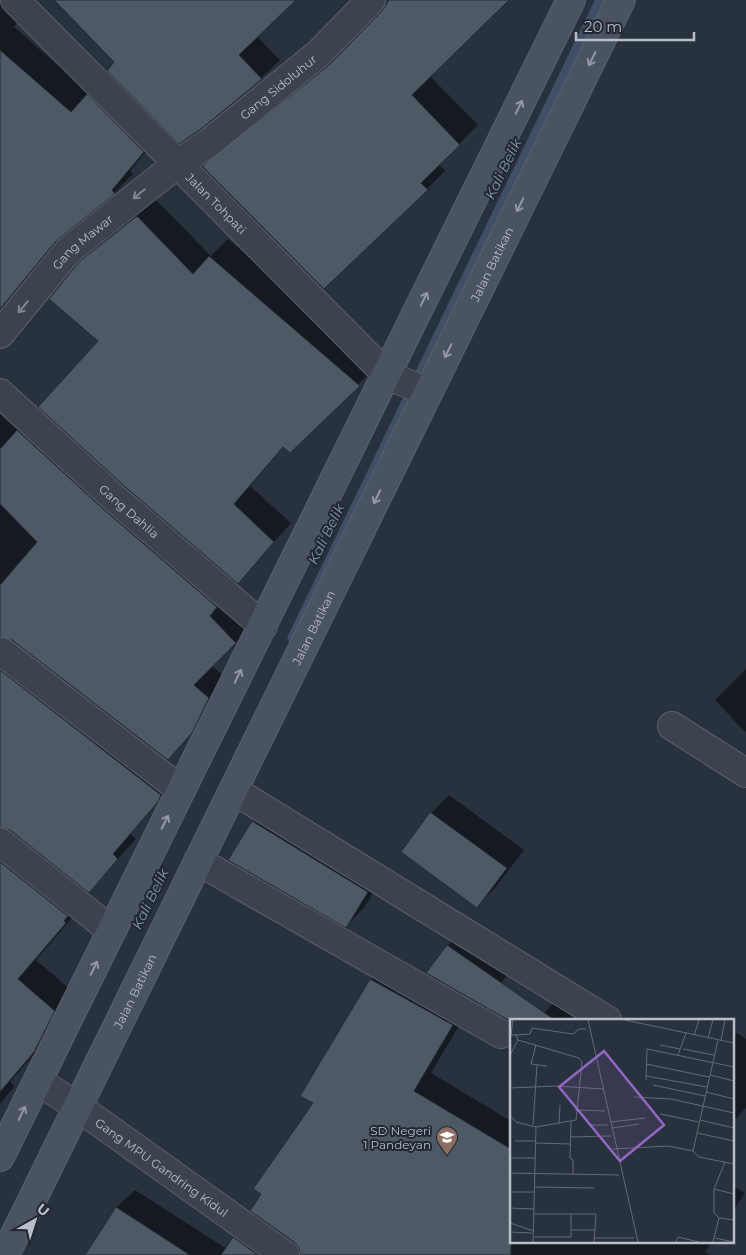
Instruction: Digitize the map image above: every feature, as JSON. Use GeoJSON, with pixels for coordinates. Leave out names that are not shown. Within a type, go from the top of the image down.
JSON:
{"type":"FeatureCollection","features":[{"type":"Feature","properties":{"kind":"main road"},"geometry":{"type":"LineString","coordinates":[[0,1157],[181,790],[389,376],[571,0]]}},
{"type":"Feature","properties":{"kind":"main road","name":"Jalan Batikan"},"geometry":{"type":"LineString","coordinates":[[5,1255],[426,392],[621,0]]}},
{"type":"Feature","properties":{"kind":"street","name":"Jalan Tohpati"},"geometry":{"type":"LineString","coordinates":[[15,0],[389,376],[426,392]]}},
{"type":"Feature","properties":{"kind":"street","name":"Gang Sidoluhur"},"geometry":{"type":"LineString","coordinates":[[177,164],[210,142],[318,54],[371,0]]}},
{"type":"Feature","properties":{"kind":"street","name":"Gang Mawar"},"geometry":{"type":"LineString","coordinates":[[0,334],[68,252],[177,164]]}},
{"type":"Feature","properties":{"kind":"street","name":"Gang Dahlia"},"geometry":{"type":"LineString","coordinates":[[0,393],[112,496],[263,626]]}},
{"type":"Feature","properties":{"kind":"street"},"geometry":{"type":"LineString","coordinates":[[2,652],[181,790]]}},
{"type":"Feature","properties":{"kind":"street"},"geometry":{"type":"LineString","coordinates":[[672,726],[746,773]]}},
{"type":"Feature","properties":{"kind":"street"},"geometry":{"type":"LineString","coordinates":[[233,790],[605,1019]]}},
{"type":"Feature","properties":{"kind":"street"},"geometry":{"type":"LineString","coordinates":[[0,842],[112,931]]}},
{"type":"Feature","properties":{"kind":"street"},"geometry":{"type":"LineString","coordinates":[[198,861],[501,1034]]}},
{"type":"Feature","properties":{"kind":"street","name":"Gang MPU Gandring Kidul"},"geometry":{"type":"LineString","coordinates":[[38,1081],[78,1107],[286,1255]]}},
{"type":"Feature","properties":{"kind":"building"},"geometry":{"type":"Polygon","coordinates":[[[54,0],[296,0],[239,55],[262,79],[201,129],[179,144],[107,71],[114,62],[54,0]]]}},
{"type":"Feature","properties":{"kind":"building"},"geometry":{"type":"Polygon","coordinates":[[[389,0],[509,0],[412,95],[460,145],[421,183],[428,190],[324,289],[202,166],[328,66],[382,11],[389,0]]]}},
{"type":"Feature","properties":{"kind":"building"},"geometry":{"type":"Polygon","coordinates":[[[0,50],[71,112],[87,94],[144,152],[112,190],[115,194],[56,241],[0,309],[0,50]]]}},
{"type":"Feature","properties":{"kind":"building"},"geometry":{"type":"Polygon","coordinates":[[[137,216],[193,274],[209,256],[360,386],[290,453],[283,447],[234,504],[274,542],[238,584],[122,484],[38,407],[98,341],[49,299],[79,262],[137,216]]]}},
{"type":"Feature","properties":{"kind":"building"},"geometry":{"type":"Polygon","coordinates":[[[17,430],[102,508],[217,607],[210,616],[236,643],[194,685],[209,698],[192,733],[168,760],[12,640],[0,637],[0,585],[37,542],[0,504],[0,449],[17,430]]]}},
{"type":"Feature","properties":{"kind":"building"},"geometry":{"type":"Polygon","coordinates":[[[0,670],[161,795],[158,802],[113,854],[118,859],[89,893],[10,830],[0,827],[0,670]]]}},
{"type":"Feature","properties":{"kind":"building"},"geometry":{"type":"Polygon","coordinates":[[[430,812],[507,868],[477,908],[401,852],[430,812]]]}},
{"type":"Feature","properties":{"kind":"building"},"geometry":{"type":"Polygon","coordinates":[[[252,821],[368,892],[346,928],[228,860],[252,821]]]}},
{"type":"Feature","properties":{"kind":"building"},"geometry":{"type":"Polygon","coordinates":[[[0,862],[68,916],[64,921],[66,923],[18,979],[55,1011],[34,1052],[0,1092],[0,862]]]}},
{"type":"Feature","properties":{"kind":"building"},"geometry":{"type":"Polygon","coordinates":[[[447,945],[554,1019],[508,1020],[426,973],[447,945]]]}},
{"type":"Feature","properties":{"kind":"building"},"geometry":{"type":"Polygon","coordinates":[[[370,979],[453,1025],[414,1091],[510,1148],[511,1255],[300,1255],[299,1248],[294,1242],[250,1211],[261,1194],[253,1189],[313,1103],[300,1096],[370,979]]]}},
{"type":"Feature","properties":{"kind":"building"},"geometry":{"type":"Polygon","coordinates":[[[116,1207],[190,1255],[85,1255],[116,1207]]]}},
{"type":"Feature","properties":{"kind":"building"},"geometry":{"type":"Polygon","coordinates":[[[233,1237],[258,1255],[221,1255],[233,1237]]]}},
{"type":"Feature","properties":{"kind":"waterway","name":"Kali Belik"},"geometry":{"type":"LineString","coordinates":[[293,638],[601,0]]}},
{"type":"Feature","properties":{"kind":"place","name":"SD Negeri 1 Pandeyan"},"geometry":{"type":"Point","coordinates":[447,1156]}}]}
